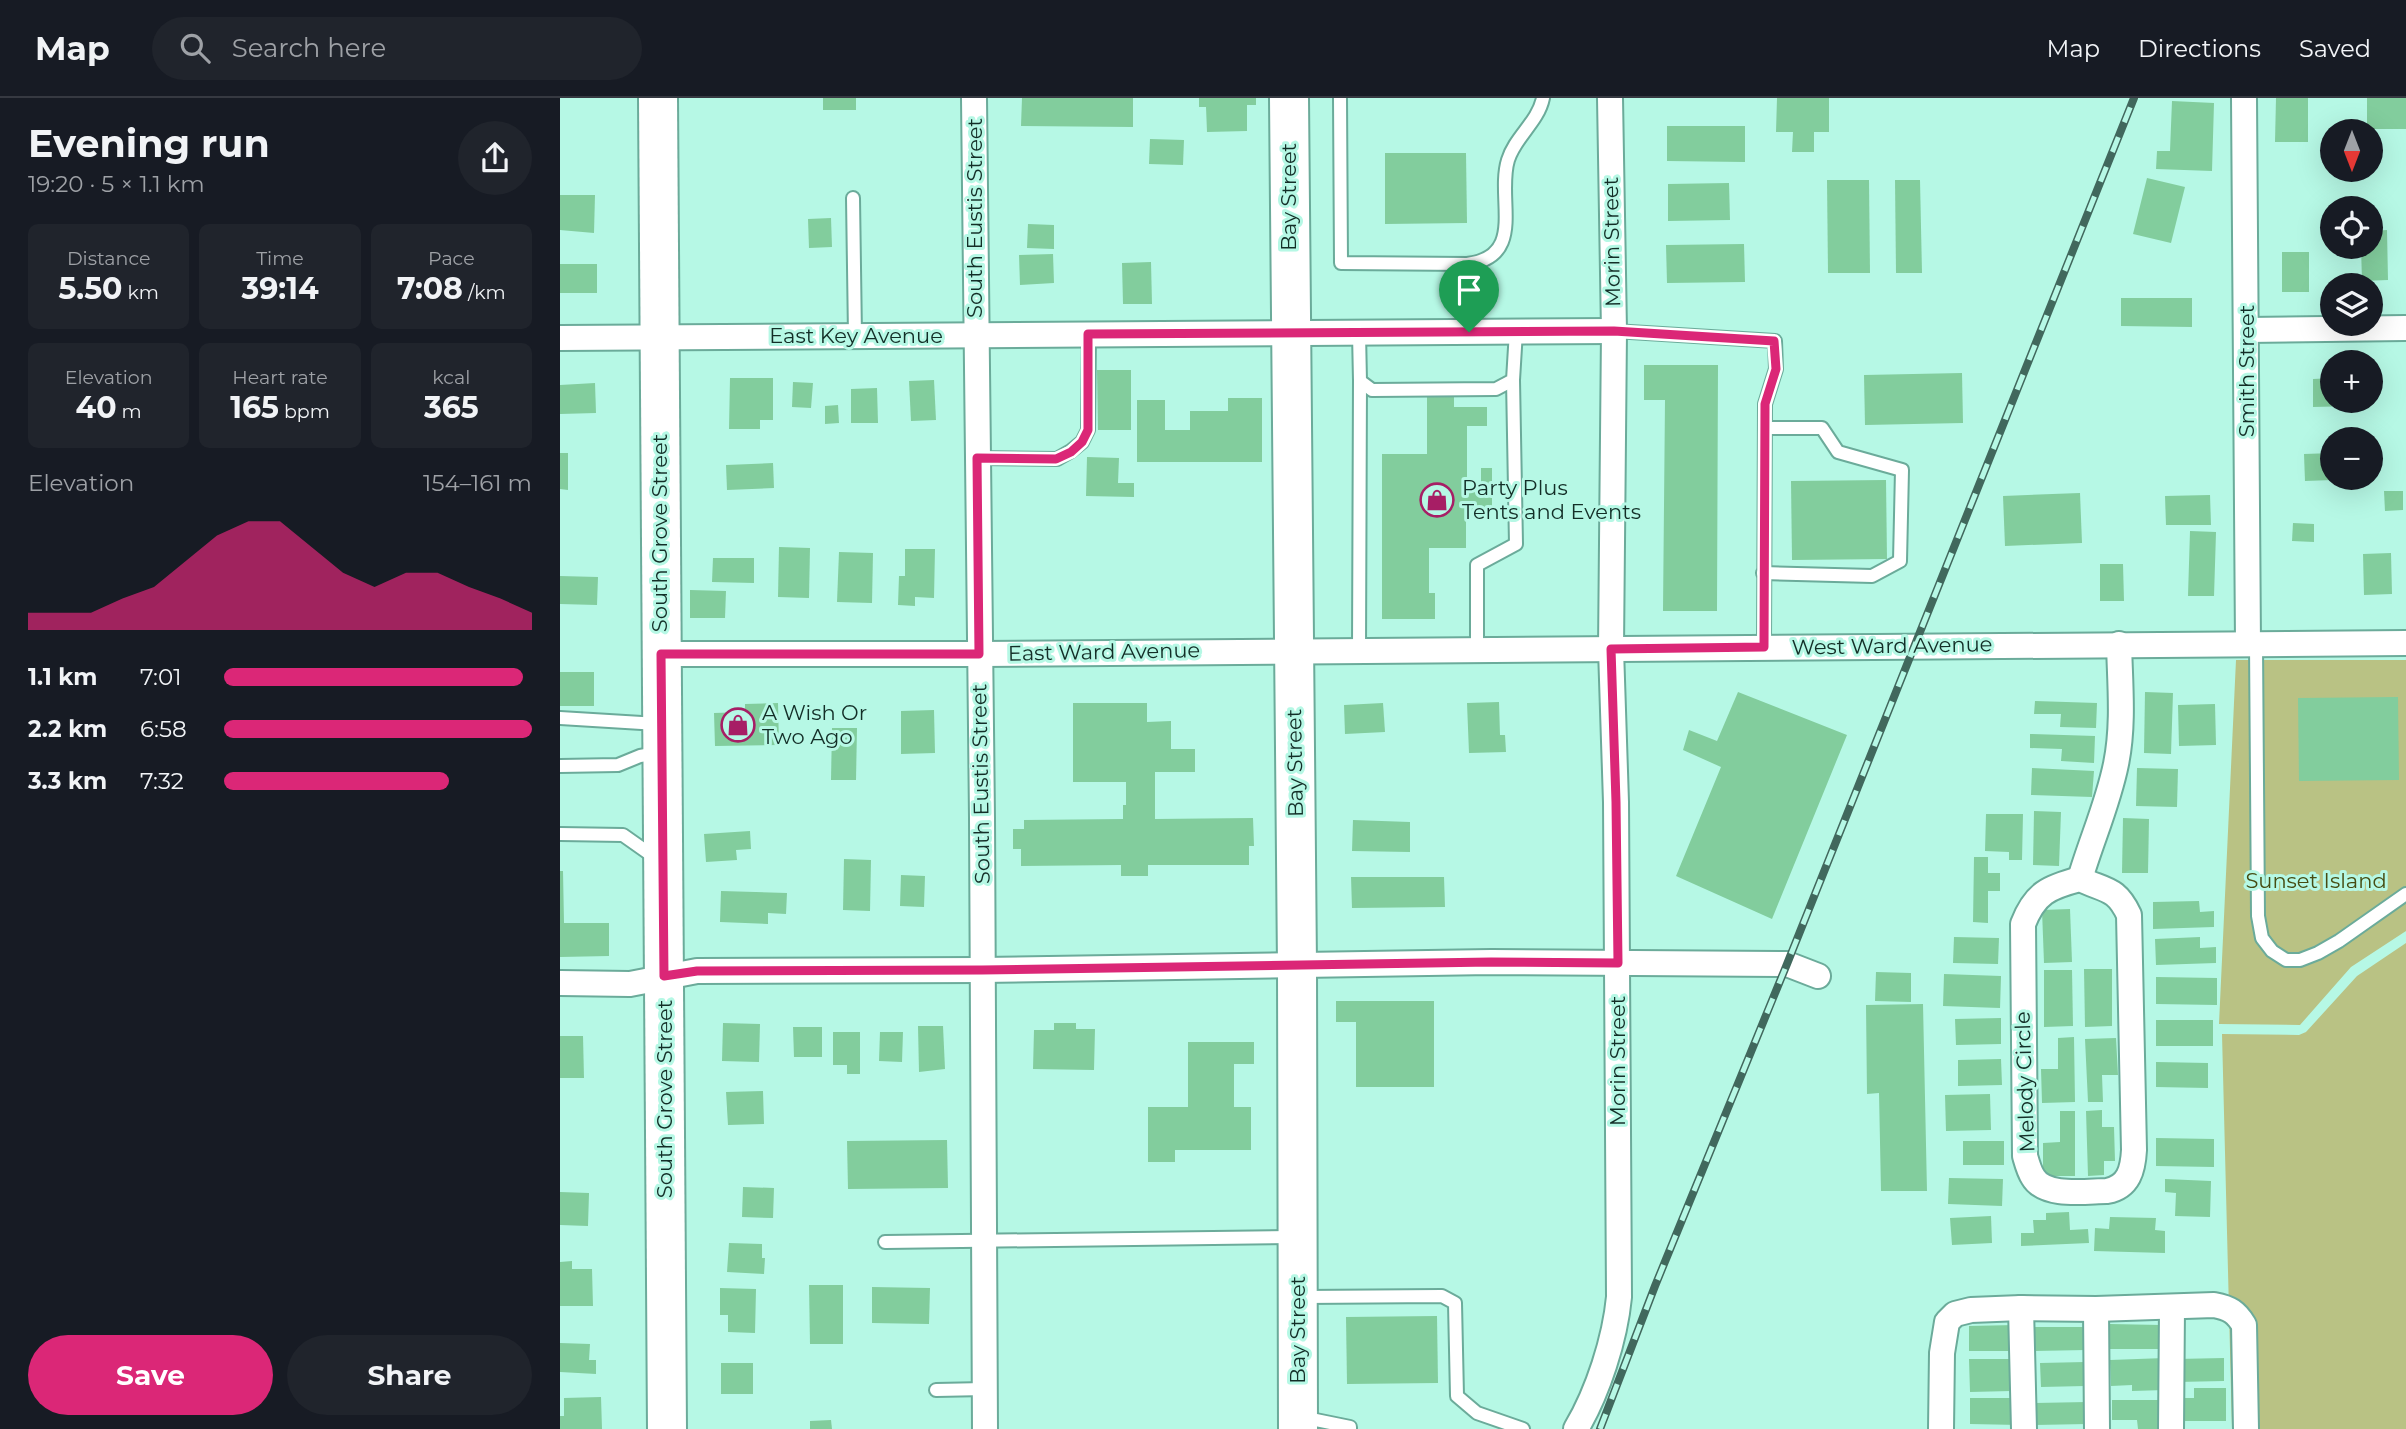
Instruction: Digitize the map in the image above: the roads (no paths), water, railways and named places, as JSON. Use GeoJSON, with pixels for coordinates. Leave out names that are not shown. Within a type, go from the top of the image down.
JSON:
{"type":"FeatureCollection","features":[{"type":"Feature","properties":{"kind":"main road","name":"South Grove Street"},"geometry":{"type":"LineString","coordinates":[[658,98],[667,1429]]}},
{"type":"Feature","properties":{"kind":"main road","name":"Bay Street"},"geometry":{"type":"LineString","coordinates":[[1289,98],[1297,966],[1298,1423]]}},
{"type":"Feature","properties":{"kind":"street","name":"South Eustis Street"},"geometry":{"type":"LineString","coordinates":[[974,98],[985,1429]]}},
{"type":"Feature","properties":{"kind":"street","name":"Morin Street"},"geometry":{"type":"LineString","coordinates":[[1576,1429],[1596,1387],[1617,1321],[1619,1297],[1618,963],[1611,649],[1614,331],[1610,98]]}},
{"type":"Feature","properties":{"kind":"street","name":"Smith Street"},"geometry":{"type":"LineString","coordinates":[[2244,98],[2252,644]]}},
{"type":"Feature","properties":{"kind":"street"},"geometry":{"type":"LineString","coordinates":[[2246,330],[2406,328]]}},
{"type":"Feature","properties":{"kind":"street","name":"East Key Avenue"},"geometry":{"type":"LineString","coordinates":[[560,338],[1614,331]]}},
{"type":"Feature","properties":{"kind":"street","name":"West Ward Avenue"},"geometry":{"type":"LineString","coordinates":[[1294,650],[2406,643]]}},
{"type":"Feature","properties":{"kind":"street"},"geometry":{"type":"LineString","coordinates":[[2080,879],[2117,762],[2120,724],[2119,644]]}},
{"type":"Feature","properties":{"kind":"street","name":"East Ward Avenue"},"geometry":{"type":"LineString","coordinates":[[661,654],[1294,650]]}},
{"type":"Feature","properties":{"kind":"street","name":"Melody Circle"},"geometry":{"type":"LineString","coordinates":[[2080,879],[2112,892],[2122,900],[2129,915],[2134,1160],[2133,1170],[2125,1182],[2114,1190],[2107,1191],[2053,1190],[2033,1178],[2025,1156],[2023,924],[2029,908],[2040,895],[2054,886],[2080,879]]}},
{"type":"Feature","properties":{"kind":"street"},"geometry":{"type":"LineString","coordinates":[[560,983],[631,984],[697,971],[982,970],[1491,962],[1787,964],[1818,976]]}},
{"type":"Feature","properties":{"kind":"street"},"geometry":{"type":"LineString","coordinates":[[1941,1429],[1942,1353],[1947,1322],[1955,1314],[1971,1310],[2021,1308],[2172,1308],[2214,1305],[2229,1308],[2238,1314],[2244,1325],[2246,1429]]}},
{"type":"Feature","properties":{"kind":"street"},"geometry":{"type":"LineString","coordinates":[[2021,1308],[2024,1429]]}},
{"type":"Feature","properties":{"kind":"street"},"geometry":{"type":"LineString","coordinates":[[2171,1429],[2172,1308]]}},
{"type":"Feature","properties":{"kind":"street"},"geometry":{"type":"LineString","coordinates":[[2096,1309],[2097,1429]]}},
{"type":"Feature","properties":{"kind":"lane"},"geometry":{"type":"LineString","coordinates":[[1340,98],[1341,263],[1468,264],[1491,258],[1503,243],[1508,159],[1536,115],[1543,98]]}},
{"type":"Feature","properties":{"kind":"lane"},"geometry":{"type":"LineString","coordinates":[[853,198],[855,335]]}},
{"type":"Feature","properties":{"kind":"lane"},"geometry":{"type":"LineString","coordinates":[[1468,264],[1469,332]]}},
{"type":"Feature","properties":{"kind":"lane"},"geometry":{"type":"LineString","coordinates":[[1477,649],[1477,565],[1516,544],[1513,380],[1516,331]]}},
{"type":"Feature","properties":{"kind":"lane"},"geometry":{"type":"LineString","coordinates":[[1614,331],[1774,341],[1776,369],[1765,404],[1764,647]]}},
{"type":"Feature","properties":{"kind":"lane"},"geometry":{"type":"LineString","coordinates":[[1359,333],[1359,650]]}},
{"type":"Feature","properties":{"kind":"lane"},"geometry":{"type":"LineString","coordinates":[[977,458],[1056,459],[1071,452],[1082,442],[1088,430],[1088,334]]}},
{"type":"Feature","properties":{"kind":"lane"},"geometry":{"type":"LineString","coordinates":[[1360,381],[1372,390],[1496,389],[1513,380]]}},
{"type":"Feature","properties":{"kind":"lane"},"geometry":{"type":"LineString","coordinates":[[1763,573],[1872,576],[1900,561],[1902,470],[1838,452],[1822,428],[1765,428]]}},
{"type":"Feature","properties":{"kind":"lane"},"geometry":{"type":"LineString","coordinates":[[2252,644],[2258,916],[2262,938],[2272,951],[2286,960],[2300,960],[2318,953],[2389,908],[2406,894]]}},
{"type":"Feature","properties":{"kind":"lane"},"geometry":{"type":"LineString","coordinates":[[560,718],[662,738]]}},
{"type":"Feature","properties":{"kind":"lane"},"geometry":{"type":"LineString","coordinates":[[560,766],[618,765],[640,756],[662,738]]}},
{"type":"Feature","properties":{"kind":"lane"},"geometry":{"type":"LineString","coordinates":[[560,834],[623,835],[663,864]]}},
{"type":"Feature","properties":{"kind":"lane"},"geometry":{"type":"LineString","coordinates":[[885,1242],[1297,1237]]}},
{"type":"Feature","properties":{"kind":"lane"},"geometry":{"type":"LineString","coordinates":[[1298,1297],[1442,1296],[1455,1303],[1457,1395],[1477,1413],[1523,1429]]}},
{"type":"Feature","properties":{"kind":"lane"},"geometry":{"type":"LineString","coordinates":[[936,1390],[985,1389]]}},
{"type":"Feature","properties":{"kind":"lane"},"geometry":{"type":"LineString","coordinates":[[1298,1423],[1350,1429]]}},
{"type":"Feature","properties":{"kind":"railway"},"geometry":{"type":"LineString","coordinates":[[1600,1429],[1655,1286],[2134,98]]}},
{"type":"Feature","properties":{"kind":"place","name":"Party Plus Tents and Events"},"geometry":{"type":"Point","coordinates":[1437,500]}},
{"type":"Feature","properties":{"kind":"place","name":"A Wish Or Two Ago"},"geometry":{"type":"Point","coordinates":[738,725]}},
{"type":"Feature","properties":{"kind":"park label","name":"Sunset Island"},"geometry":{"type":"Point","coordinates":[2316,881]}}]}
